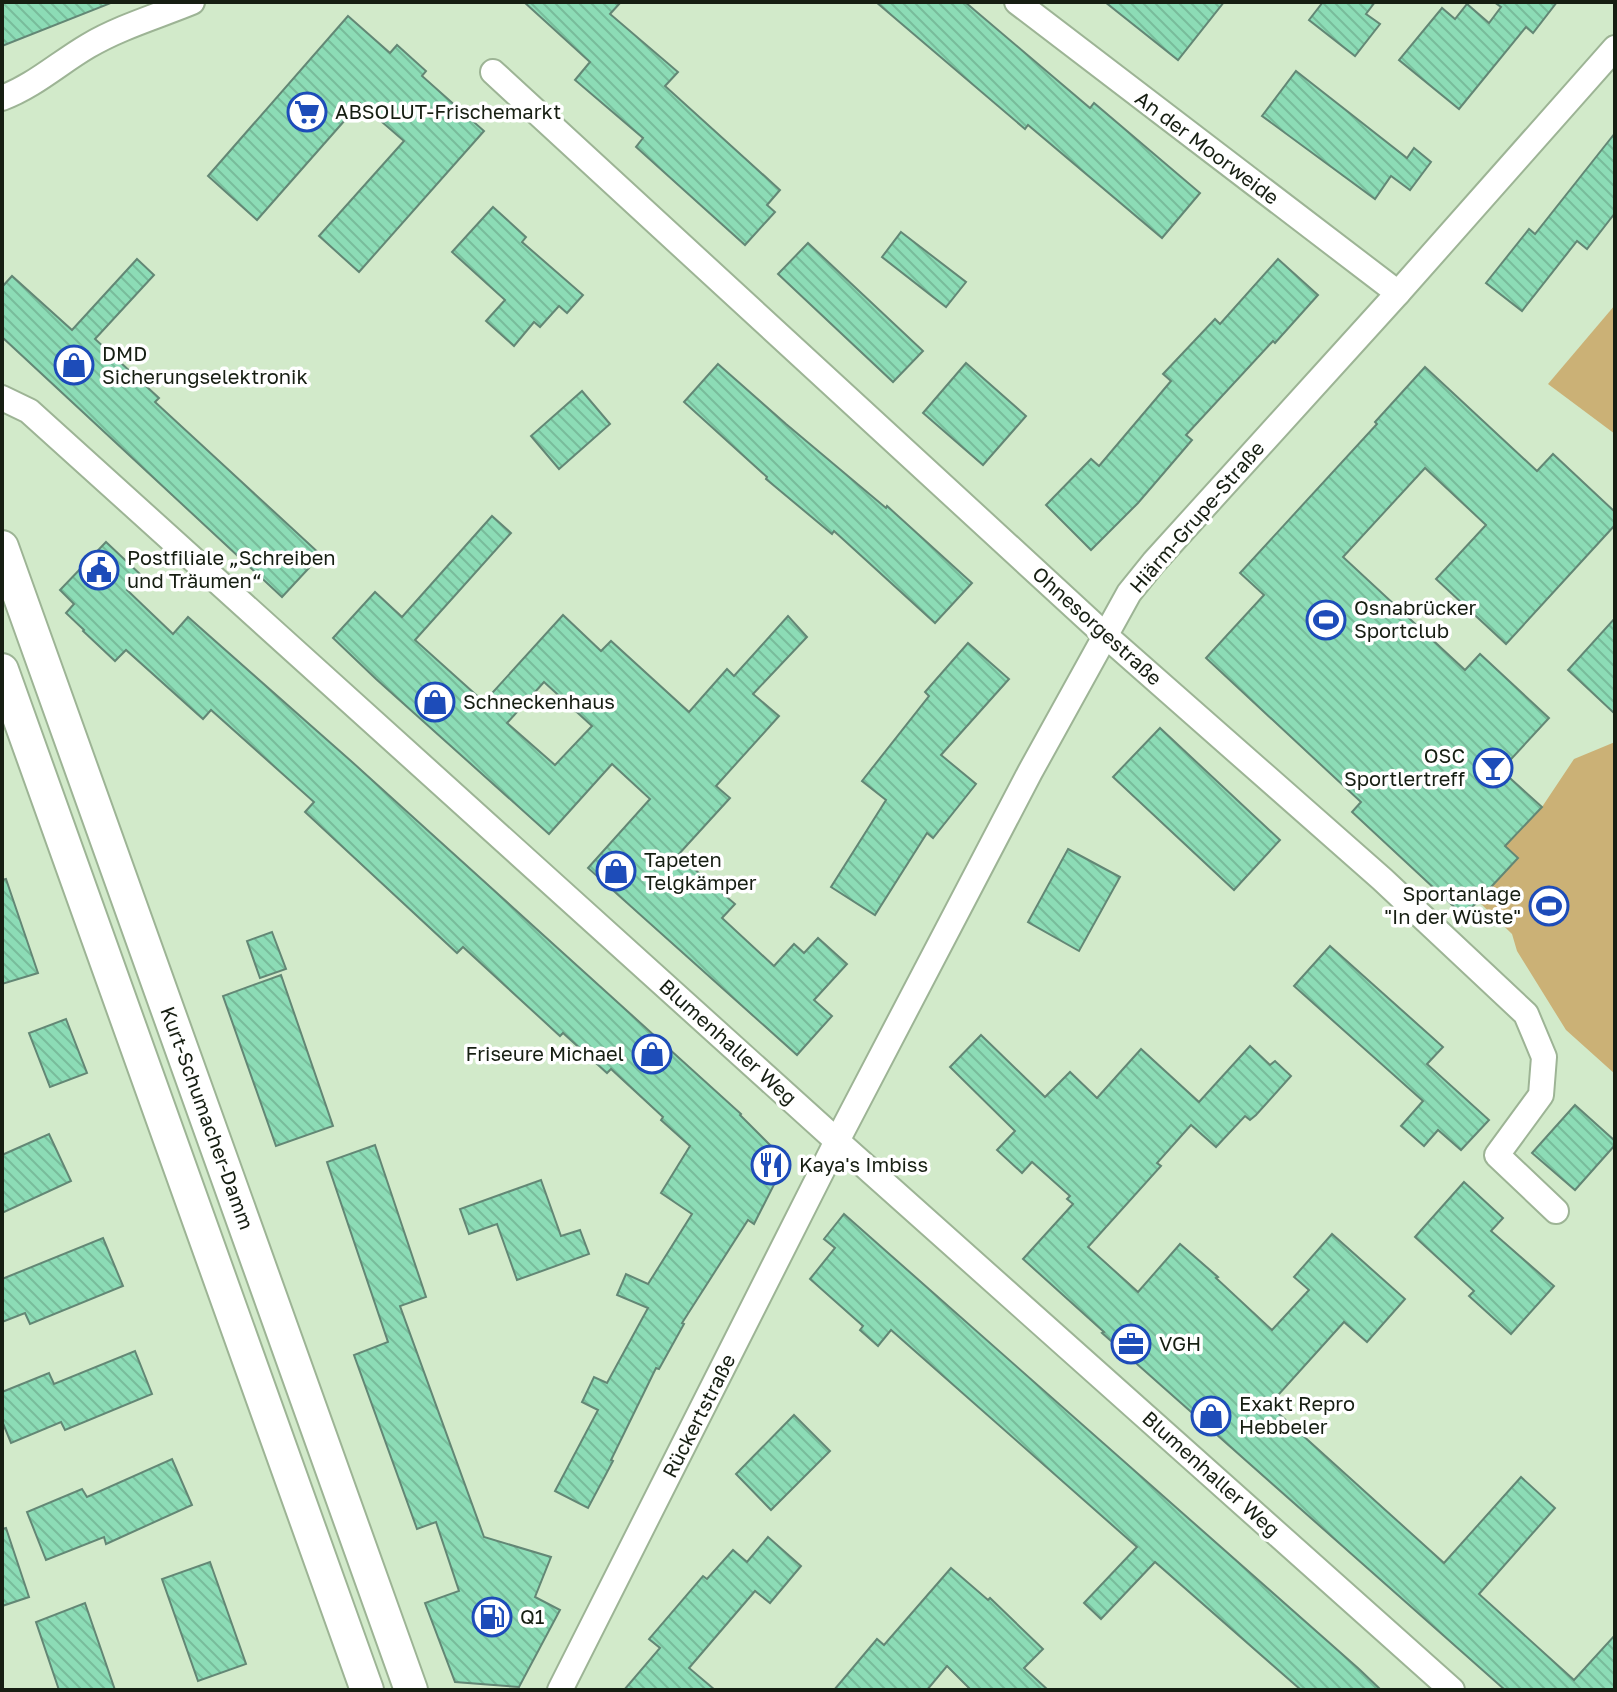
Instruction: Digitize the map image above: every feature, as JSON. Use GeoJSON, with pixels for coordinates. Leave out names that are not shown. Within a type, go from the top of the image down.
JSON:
{"type":"FeatureCollection","features":[{"type":"Feature","properties":{"kind":"main road","name":"Kurt-Schumacher-Damm"},"geometry":{"type":"LineString","coordinates":[[2,547],[411,1690]]}},
{"type":"Feature","properties":{"kind":"main road","name":"Kurt-Schumacher-Damm"},"geometry":{"type":"LineString","coordinates":[[2,670],[367,1690]]}},
{"type":"Feature","properties":{"kind":"street"},"geometry":{"type":"LineString","coordinates":[[2,98],[18,92],[89,45],[192,2]]}},
{"type":"Feature","properties":{"kind":"street","name":"An der Moorweide"},"geometry":{"type":"LineString","coordinates":[[1017,2],[1398,293]]}},
{"type":"Feature","properties":{"kind":"street","name":"Hiärm-Grupe-Straße"},"geometry":{"type":"LineString","coordinates":[[837,1141],[1030,772],[1129,593],[1615,48]]}},
{"type":"Feature","properties":{"kind":"street","name":"Ohnesorgestraße"},"geometry":{"type":"LineString","coordinates":[[493,72],[1105,635],[1382,879],[1526,1014],[1544,1057],[1541,1095],[1497,1155],[1556,1211]]}},
{"type":"Feature","properties":{"kind":"street","name":"Blumenhaller Weg"},"geometry":{"type":"LineString","coordinates":[[2,398],[29,411],[837,1141],[1452,1690]]}},
{"type":"Feature","properties":{"kind":"street","name":"Rückertstraße"},"geometry":{"type":"LineString","coordinates":[[560,1690],[837,1141]]}},
{"type":"Feature","properties":{"kind":"shaded area"},"geometry":{"type":"Polygon","coordinates":[[[1615,305],[1615,434],[1548,384],[1615,305]]]}},
{"type":"Feature","properties":{"kind":"shaded area","name":"Sportanlage \"In der Wüste\""},"geometry":{"type":"Polygon","coordinates":[[[1615,742],[1615,1074],[1566,1030],[1517,951],[1512,934],[1478,901],[1517,858],[1505,846],[1542,807],[1574,759],[1615,742]]]}},
{"type":"Feature","properties":{"kind":"building"},"geometry":{"type":"Polygon","coordinates":[[[2,2],[110,2],[111,3],[2,46],[2,2]]]}},
{"type":"Feature","properties":{"kind":"building"},"geometry":{"type":"Polygon","coordinates":[[[524,2],[621,2],[610,14],[678,72],[665,86],[780,190],[767,205],[775,212],[745,245],[636,147],[643,138],[575,80],[590,62],[524,2]]]}},
{"type":"Feature","properties":{"kind":"building"},"geometry":{"type":"Polygon","coordinates":[[[876,2],[965,2],[1090,108],[1094,103],[1200,193],[1162,238],[1028,125],[1025,129],[876,2]]]}},
{"type":"Feature","properties":{"kind":"building"},"geometry":{"type":"Polygon","coordinates":[[[1105,2],[1224,2],[1178,60],[1105,2]]]}},
{"type":"Feature","properties":{"kind":"building"},"geometry":{"type":"Polygon","coordinates":[[[1323,2],[1375,2],[1366,14],[1380,24],[1355,56],[1309,20],[1323,2]]]}},
{"type":"Feature","properties":{"kind":"building"},"geometry":{"type":"Polygon","coordinates":[[[1494,2],[1557,2],[1533,33],[1526,27],[1459,109],[1399,60],[1442,8],[1455,19],[1467,4],[1489,23],[1501,7],[1494,2]]]}},
{"type":"Feature","properties":{"kind":"building"},"geometry":{"type":"Polygon","coordinates":[[[348,16],[390,53],[397,45],[426,71],[422,76],[484,131],[359,272],[319,236],[404,141],[360,103],[257,220],[208,176],[348,16]]]}},
{"type":"Feature","properties":{"kind":"building"},"geometry":{"type":"Polygon","coordinates":[[[1296,71],[1407,158],[1414,148],[1431,162],[1410,190],[1391,176],[1375,199],[1262,116],[1296,71]]]}},
{"type":"Feature","properties":{"kind":"building"},"geometry":{"type":"Polygon","coordinates":[[[1615,133],[1615,213],[1587,249],[1577,241],[1522,311],[1486,283],[1529,229],[1535,234],[1615,133]]]}},
{"type":"Feature","properties":{"kind":"building"},"geometry":{"type":"Polygon","coordinates":[[[493,207],[526,237],[522,242],[583,295],[567,313],[559,306],[540,327],[534,322],[514,346],[486,321],[505,300],[452,252],[493,207]]]}},
{"type":"Feature","properties":{"kind":"building"},"geometry":{"type":"Polygon","coordinates":[[[901,232],[966,282],[946,307],[882,257],[901,232]]]}},
{"type":"Feature","properties":{"kind":"building"},"geometry":{"type":"Polygon","coordinates":[[[808,243],[923,351],[893,382],[778,274],[808,243]]]}},
{"type":"Feature","properties":{"kind":"building"},"geometry":{"type":"Polygon","coordinates":[[[137,259],[154,275],[95,339],[159,398],[155,402],[321,555],[282,597],[2,337],[2,287],[12,276],[72,330],[137,259]]]}},
{"type":"Feature","properties":{"kind":"building"},"geometry":{"type":"Polygon","coordinates":[[[1278,259],[1318,295],[1186,435],[1192,440],[1138,503],[1091,550],[1046,505],[1091,459],[1099,466],[1171,381],[1163,374],[1215,319],[1220,324],[1278,259]]]}},
{"type":"Feature","properties":{"kind":"building"},"geometry":{"type":"Polygon","coordinates":[[[966,363],[1026,416],[983,465],[923,413],[966,363]]]}},
{"type":"Feature","properties":{"kind":"building"},"geometry":{"type":"Polygon","coordinates":[[[718,364],[887,506],[972,583],[935,623],[834,531],[832,534],[766,479],[684,402],[718,364]]]}},
{"type":"Feature","properties":{"kind":"building","name":"Osnabrücker Sportclub"},"geometry":{"type":"Polygon","coordinates":[[[1425,367],[1537,471],[1553,454],[1615,512],[1615,525],[1506,644],[1436,579],[1486,525],[1425,468],[1343,557],[1465,670],[1480,654],[1549,718],[1501,770],[1542,807],[1505,846],[1518,858],[1464,916],[1352,812],[1361,802],[1206,658],[1264,595],[1240,573],[1425,367]]]}},
{"type":"Feature","properties":{"kind":"building"},"geometry":{"type":"Polygon","coordinates":[[[582,391],[610,424],[559,469],[531,436],[582,391]]]}},
{"type":"Feature","properties":{"kind":"building"},"geometry":{"type":"Polygon","coordinates":[[[492,516],[511,533],[415,640],[484,702],[563,615],[601,651],[611,641],[689,712],[727,669],[734,676],[788,616],[807,637],[753,694],[779,716],[716,786],[730,798],[678,855],[735,904],[722,918],[774,966],[794,944],[804,953],[818,938],[847,964],[814,1000],[832,1016],[797,1055],[588,868],[650,799],[612,764],[549,834],[333,638],[375,592],[402,617],[492,516]],[[544,682],[507,723],[555,765],[592,726],[544,682]]]}},
{"type":"Feature","properties":{"kind":"building"},"geometry":{"type":"Polygon","coordinates":[[[106,542],[141,575],[127,590],[173,634],[188,617],[741,1114],[786,1161],[754,1224],[748,1220],[682,1323],[659,1369],[656,1368],[588,1508],[555,1491],[598,1410],[582,1402],[594,1377],[607,1383],[648,1308],[617,1295],[626,1274],[648,1284],[692,1214],[661,1193],[690,1146],[611,1069],[607,1073],[563,1033],[560,1036],[463,947],[457,953],[305,812],[314,802],[211,710],[203,719],[126,650],[115,661],[83,631],[66,613],[74,604],[60,590],[106,542]]]}},
{"type":"Feature","properties":{"kind":"building"},"geometry":{"type":"Polygon","coordinates":[[[1615,618],[1615,714],[1568,670],[1615,618]]]}},
{"type":"Feature","properties":{"kind":"building"},"geometry":{"type":"Polygon","coordinates":[[[968,643],[1009,679],[941,755],[976,784],[933,838],[927,833],[875,915],[831,887],[886,800],[862,781],[929,696],[925,692],[968,643]]]}},
{"type":"Feature","properties":{"kind":"building"},"geometry":{"type":"Polygon","coordinates":[[[1160,728],[1280,840],[1234,890],[1113,777],[1160,728]]]}},
{"type":"Feature","properties":{"kind":"building"},"geometry":{"type":"Polygon","coordinates":[[[1068,849],[1120,877],[1079,951],[1028,922],[1068,849]]]}},
{"type":"Feature","properties":{"kind":"building"},"geometry":{"type":"Polygon","coordinates":[[[6,879],[38,973],[2,984],[2,880],[6,879]]]}},
{"type":"Feature","properties":{"kind":"building"},"geometry":{"type":"Polygon","coordinates":[[[272,932],[286,969],[260,978],[247,941],[272,932]]]}},
{"type":"Feature","properties":{"kind":"building"},"geometry":{"type":"Polygon","coordinates":[[[1330,946],[1443,1047],[1427,1064],[1489,1120],[1461,1150],[1438,1130],[1424,1146],[1401,1126],[1423,1101],[1294,986],[1330,946]]]}},
{"type":"Feature","properties":{"kind":"building"},"geometry":{"type":"Polygon","coordinates":[[[281,975],[333,1126],[276,1146],[223,996],[281,975]]]}},
{"type":"Feature","properties":{"kind":"building"},"geometry":{"type":"Polygon","coordinates":[[[66,1019],[87,1073],[50,1087],[29,1033],[66,1019]]]}},
{"type":"Feature","properties":{"kind":"building"},"geometry":{"type":"Polygon","coordinates":[[[981,1035],[1045,1097],[1070,1072],[1097,1098],[1141,1049],[1199,1102],[1250,1046],[1270,1065],[1275,1061],[1291,1076],[1256,1115],[1250,1120],[1245,1116],[1216,1147],[1191,1125],[1157,1163],[1161,1166],[1088,1247],[1138,1292],[1180,1244],[1272,1330],[1309,1290],[1294,1277],[1332,1234],[1405,1299],[1367,1342],[1344,1322],[1269,1405],[1444,1563],[1521,1477],[1555,1508],[1479,1594],[1574,1680],[1615,1635],[1615,1690],[1505,1690],[1102,1333],[1023,1259],[1073,1204],[1067,1199],[1070,1196],[1032,1162],[1022,1173],[997,1150],[1015,1131],[950,1067],[981,1035]]]}},
{"type":"Feature","properties":{"kind":"building"},"geometry":{"type":"Polygon","coordinates":[[[1575,1105],[1615,1141],[1615,1145],[1575,1190],[1532,1153],[1575,1105]]]}},
{"type":"Feature","properties":{"kind":"building"},"geometry":{"type":"Polygon","coordinates":[[[49,1134],[71,1181],[2,1213],[2,1155],[49,1134]]]}},
{"type":"Feature","properties":{"kind":"building"},"geometry":{"type":"Polygon","coordinates":[[[375,1145],[426,1297],[400,1306],[484,1537],[551,1557],[535,1597],[560,1610],[519,1687],[455,1682],[425,1603],[459,1591],[436,1522],[417,1529],[354,1355],[388,1342],[327,1162],[375,1145]]]}},
{"type":"Feature","properties":{"kind":"building"},"geometry":{"type":"Polygon","coordinates":[[[541,1180],[561,1236],[580,1230],[589,1254],[517,1280],[497,1224],[469,1234],[460,1209],[541,1180]]]}},
{"type":"Feature","properties":{"kind":"building"},"geometry":{"type":"Polygon","coordinates":[[[1464,1182],[1503,1218],[1491,1231],[1554,1286],[1511,1334],[1469,1296],[1474,1291],[1415,1237],[1464,1182]]]}},
{"type":"Feature","properties":{"kind":"building"},"geometry":{"type":"Polygon","coordinates":[[[844,1214],[1381,1690],[1301,1690],[1155,1562],[1101,1619],[1084,1603],[1137,1547],[891,1330],[878,1346],[860,1330],[863,1326],[810,1279],[835,1248],[824,1239],[844,1214]]]}},
{"type":"Feature","properties":{"kind":"building"},"geometry":{"type":"Polygon","coordinates":[[[103,1238],[123,1286],[30,1324],[25,1313],[2,1322],[2,1279],[103,1238]]]}},
{"type":"Feature","properties":{"kind":"building"},"geometry":{"type":"Polygon","coordinates":[[[135,1351],[152,1394],[65,1430],[61,1422],[11,1443],[2,1421],[2,1392],[49,1373],[54,1384],[135,1351]]]}},
{"type":"Feature","properties":{"kind":"building"},"geometry":{"type":"Polygon","coordinates":[[[794,1415],[830,1451],[771,1510],[736,1474],[794,1415]]]}},
{"type":"Feature","properties":{"kind":"building"},"geometry":{"type":"Polygon","coordinates":[[[172,1459],[192,1505],[106,1544],[104,1537],[46,1560],[27,1512],[82,1489],[87,1497],[172,1459]]]}},
{"type":"Feature","properties":{"kind":"building"},"geometry":{"type":"Polygon","coordinates":[[[6,1528],[29,1597],[2,1606],[2,1529],[6,1528]]]}},
{"type":"Feature","properties":{"kind":"building"},"geometry":{"type":"Polygon","coordinates":[[[768,1537],[801,1566],[770,1603],[755,1591],[689,1668],[715,1690],[624,1690],[660,1648],[649,1639],[703,1576],[707,1579],[733,1550],[747,1562],[768,1537]]]}},
{"type":"Feature","properties":{"kind":"building"},"geometry":{"type":"Polygon","coordinates":[[[210,1562],[246,1664],[198,1681],[162,1579],[210,1562]]]}},
{"type":"Feature","properties":{"kind":"building"},"geometry":{"type":"Polygon","coordinates":[[[951,1568],[988,1600],[990,1598],[1043,1649],[1024,1668],[1048,1690],[971,1690],[947,1666],[927,1690],[834,1690],[877,1639],[884,1645],[951,1568]]]}},
{"type":"Feature","properties":{"kind":"building"},"geometry":{"type":"Polygon","coordinates":[[[85,1603],[115,1690],[59,1690],[36,1622],[85,1603]]]}},
{"type":"Feature","properties":{"kind":"place","name":"ABSOLUT-Frischemarkt"},"geometry":{"type":"Point","coordinates":[307,112]}},
{"type":"Feature","properties":{"kind":"place","name":"DMD Sicherungselektronik"},"geometry":{"type":"Point","coordinates":[74,365]}},
{"type":"Feature","properties":{"kind":"place","name":"Postfiliale „Schreiben und Träumen“"},"geometry":{"type":"Point","coordinates":[99,570]}},
{"type":"Feature","properties":{"kind":"place","name":"Osnabrücker Sportclub"},"geometry":{"type":"Point","coordinates":[1326,620]}},
{"type":"Feature","properties":{"kind":"place","name":"Schneckenhaus"},"geometry":{"type":"Point","coordinates":[435,702]}},
{"type":"Feature","properties":{"kind":"place","name":"OSC Sportlertreff"},"geometry":{"type":"Point","coordinates":[1493,768]}},
{"type":"Feature","properties":{"kind":"place","name":"Tapeten Telgkämper"},"geometry":{"type":"Point","coordinates":[616,871]}},
{"type":"Feature","properties":{"kind":"place","name":"Sportanlage \"In der Wüste\""},"geometry":{"type":"Point","coordinates":[1549,906]}},
{"type":"Feature","properties":{"kind":"place","name":"Friseure Michael"},"geometry":{"type":"Point","coordinates":[652,1054]}},
{"type":"Feature","properties":{"kind":"place","name":"Kaya's Imbiss"},"geometry":{"type":"Point","coordinates":[771,1165]}},
{"type":"Feature","properties":{"kind":"place","name":"VGH"},"geometry":{"type":"Point","coordinates":[1131,1344]}},
{"type":"Feature","properties":{"kind":"place","name":"Exakt Repro Hebbeler"},"geometry":{"type":"Point","coordinates":[1211,1416]}},
{"type":"Feature","properties":{"kind":"place","name":"Q1"},"geometry":{"type":"Point","coordinates":[492,1617]}}]}
